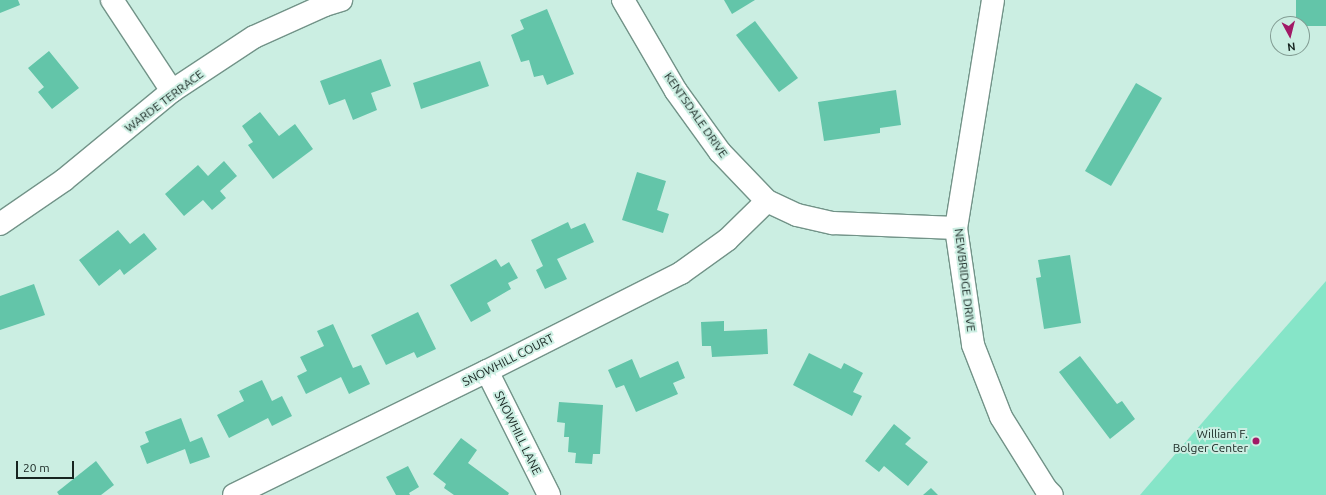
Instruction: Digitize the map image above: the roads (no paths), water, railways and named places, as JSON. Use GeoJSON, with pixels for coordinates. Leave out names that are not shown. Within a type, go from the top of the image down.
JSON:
{"type":"FeatureCollection","features":[{"type":"Feature","properties":{"kind":"street"},"geometry":{"type":"LineString","coordinates":[[112,0],[172,91]]}},
{"type":"Feature","properties":{"kind":"street","name":"WARDE TERRACE"},"geometry":{"type":"LineString","coordinates":[[0,224],[64,180],[172,91],[254,37],[325,5],[341,0]]}},
{"type":"Feature","properties":{"kind":"street","name":"KENTSDALE DRIVE"},"geometry":{"type":"LineString","coordinates":[[623,0],[676,91],[720,152],[766,201],[797,215],[833,223],[956,228]]}},
{"type":"Feature","properties":{"kind":"street","name":"NEWBRIDGE DRIVE"},"geometry":{"type":"LineString","coordinates":[[993,0],[956,228],[973,345],[1001,417],[1046,489],[1052,495]]}},
{"type":"Feature","properties":{"kind":"street","name":"SNOWHILL COURT"},"geometry":{"type":"LineString","coordinates":[[234,495],[488,371],[681,273],[727,240],[766,201]]}},
{"type":"Feature","properties":{"kind":"street","name":"SNOWHILL LANE"},"geometry":{"type":"LineString","coordinates":[[488,371],[549,495]]}},
{"type":"Feature","properties":{"kind":"place","name":"William F. Bolger Center"},"geometry":{"type":"Point","coordinates":[1256,441]}}]}
